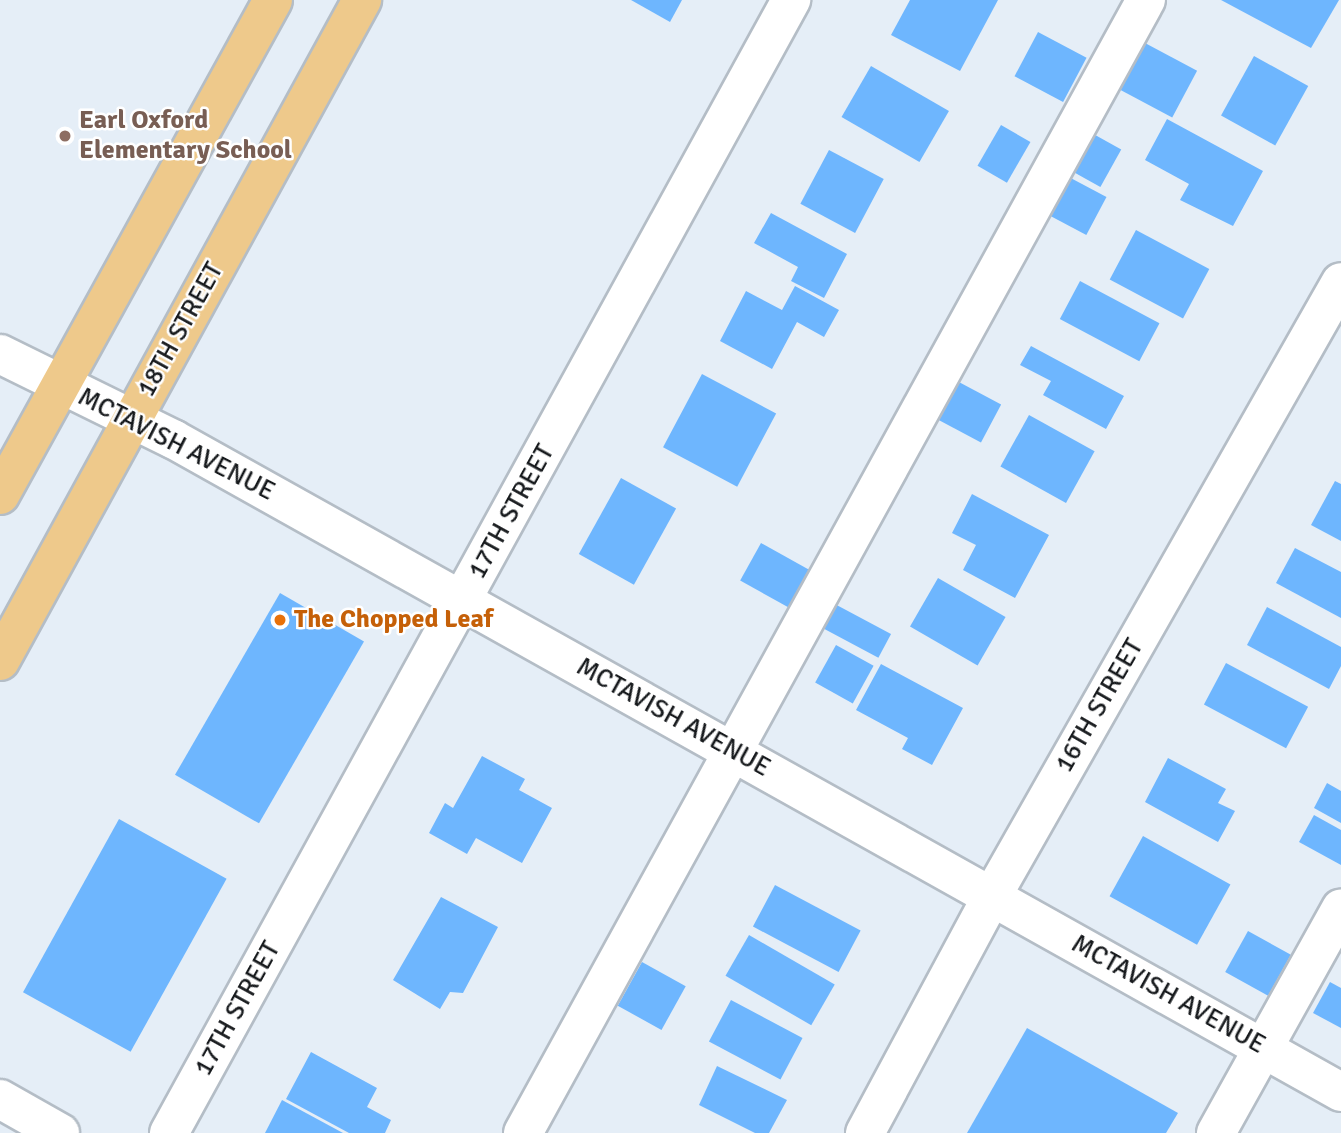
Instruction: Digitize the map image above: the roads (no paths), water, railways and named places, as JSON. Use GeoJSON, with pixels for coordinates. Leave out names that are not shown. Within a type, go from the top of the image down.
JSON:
{"type":"FeatureCollection","features":[{"type":"Feature","properties":{"kind":"main road"},"geometry":{"type":"LineString","coordinates":[[0,495],[273,0]]}},
{"type":"Feature","properties":{"kind":"main road","name":"18TH STREET"},"geometry":{"type":"LineString","coordinates":[[0,661],[362,0]]}},
{"type":"Feature","properties":{"kind":"street","name":"17TH STREET"},"geometry":{"type":"LineString","coordinates":[[169,1133],[791,0]]}},
{"type":"Feature","properties":{"kind":"street"},"geometry":{"type":"LineString","coordinates":[[523,1133],[1146,0]]}},
{"type":"Feature","properties":{"kind":"street","name":"16TH STREET"},"geometry":{"type":"LineString","coordinates":[[865,1133],[992,897],[1341,282]]}},
{"type":"Feature","properties":{"kind":"street","name":"MCTAVISH AVENUE"},"geometry":{"type":"LineString","coordinates":[[0,354],[173,439],[1341,1092]]}},
{"type":"Feature","properties":{"kind":"street"},"geometry":{"type":"LineString","coordinates":[[1216,1133],[1341,908]]}},
{"type":"Feature","properties":{"kind":"street"},"geometry":{"type":"LineString","coordinates":[[0,1099],[60,1133]]}},
{"type":"Feature","properties":{"kind":"place","name":"Earl Oxford Elementary School"},"geometry":{"type":"Point","coordinates":[65,136]}},
{"type":"Feature","properties":{"kind":"place","name":"The Chopped Leaf"},"geometry":{"type":"Point","coordinates":[280,620]}}]}
